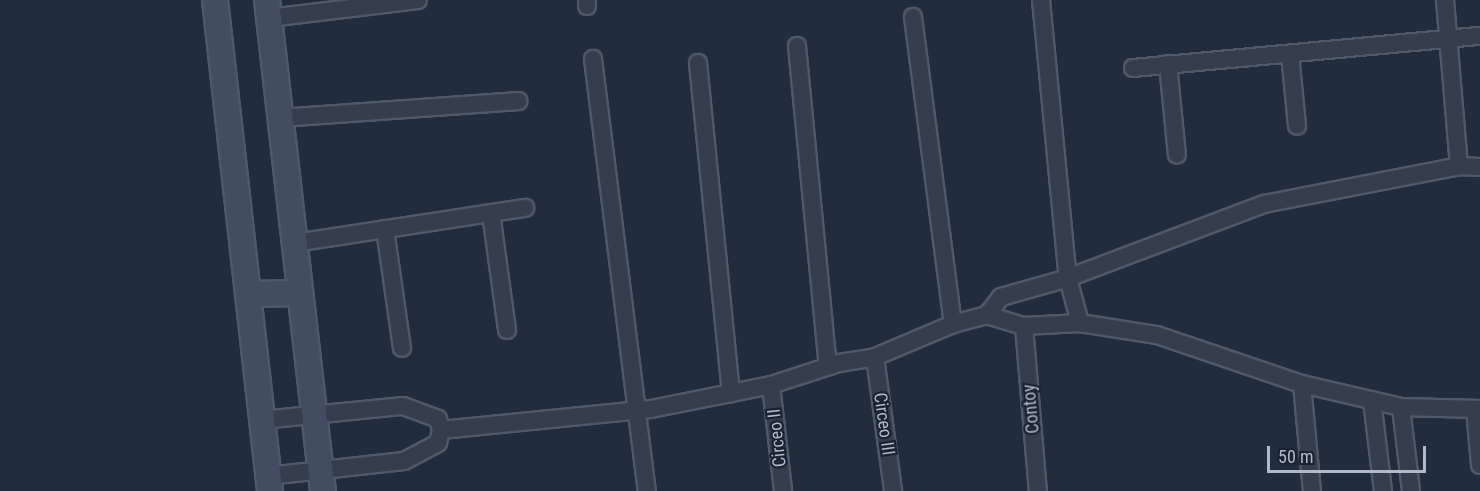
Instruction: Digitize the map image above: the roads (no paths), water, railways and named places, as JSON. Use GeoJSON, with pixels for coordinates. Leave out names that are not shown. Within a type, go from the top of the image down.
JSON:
{"type":"FeatureCollection","features":[{"type":"Feature","properties":{"kind":"street"},"geometry":{"type":"LineString","coordinates":[[215,0],[269,483],[322,480],[404,461],[438,443],[441,430],[438,419],[403,406],[262,420]]}},
{"type":"Feature","properties":{"kind":"street"},"geometry":{"type":"LineString","coordinates":[[322,480],[268,9],[418,0]]}},
{"type":"Feature","properties":{"kind":"street"},"geometry":{"type":"LineString","coordinates":[[1041,0],[1068,278],[1080,323]]}},
{"type":"Feature","properties":{"kind":"street"},"geometry":{"type":"LineString","coordinates":[[1445,0],[1451,41],[1459,166]]}},
{"type":"Feature","properties":{"kind":"street"},"geometry":{"type":"LineString","coordinates":[[913,17],[953,324]]}},
{"type":"Feature","properties":{"kind":"street"},"geometry":{"type":"LineString","coordinates":[[1133,68],[1168,63],[1451,41],[1480,36]]}},
{"type":"Feature","properties":{"kind":"street"},"geometry":{"type":"LineString","coordinates":[[797,46],[828,366]]}},
{"type":"Feature","properties":{"kind":"street"},"geometry":{"type":"LineString","coordinates":[[1290,54],[1297,126]]}},
{"type":"Feature","properties":{"kind":"street"},"geometry":{"type":"LineString","coordinates":[[593,59],[647,491]]}},
{"type":"Feature","properties":{"kind":"street"},"geometry":{"type":"LineString","coordinates":[[698,63],[730,393]]}},
{"type":"Feature","properties":{"kind":"street"},"geometry":{"type":"LineString","coordinates":[[1168,63],[1177,155]]}},
{"type":"Feature","properties":{"kind":"street"},"geometry":{"type":"LineString","coordinates":[[281,118],[518,101]]}},
{"type":"Feature","properties":{"kind":"street"},"geometry":{"type":"LineString","coordinates":[[987,315],[1001,297],[1068,278],[1264,204],[1459,166],[1480,167]]}},
{"type":"Feature","properties":{"kind":"street"},"geometry":{"type":"LineString","coordinates":[[294,243],[525,208]]}},
{"type":"Feature","properties":{"kind":"street"},"geometry":{"type":"LineString","coordinates":[[491,213],[507,330]]}},
{"type":"Feature","properties":{"kind":"street"},"geometry":{"type":"LineString","coordinates":[[386,229],[402,348]]}},
{"type":"Feature","properties":{"kind":"street"},"geometry":{"type":"LineString","coordinates":[[248,294],[300,293]]}},
{"type":"Feature","properties":{"kind":"street"},"geometry":{"type":"LineString","coordinates":[[441,430],[636,411],[771,385],[828,366],[875,357],[953,324],[987,315],[1024,326],[1080,323],[1157,335],[1302,384],[1401,407],[1477,409],[1480,465]]}},
{"type":"Feature","properties":{"kind":"street","name":"Contoy"},"geometry":{"type":"LineString","coordinates":[[1024,326],[1038,491]]}},
{"type":"Feature","properties":{"kind":"street","name":"Circeo III"},"geometry":{"type":"LineString","coordinates":[[875,357],[893,491]]}},
{"type":"Feature","properties":{"kind":"street"},"geometry":{"type":"LineString","coordinates":[[1302,384],[1312,491]]}},
{"type":"Feature","properties":{"kind":"street","name":"Circeo II"},"geometry":{"type":"LineString","coordinates":[[771,385],[783,491]]}},
{"type":"Feature","properties":{"kind":"street"},"geometry":{"type":"LineString","coordinates":[[1372,400],[1383,491]]}},
{"type":"Feature","properties":{"kind":"street"},"geometry":{"type":"LineString","coordinates":[[1401,407],[1411,491]]}}]}
